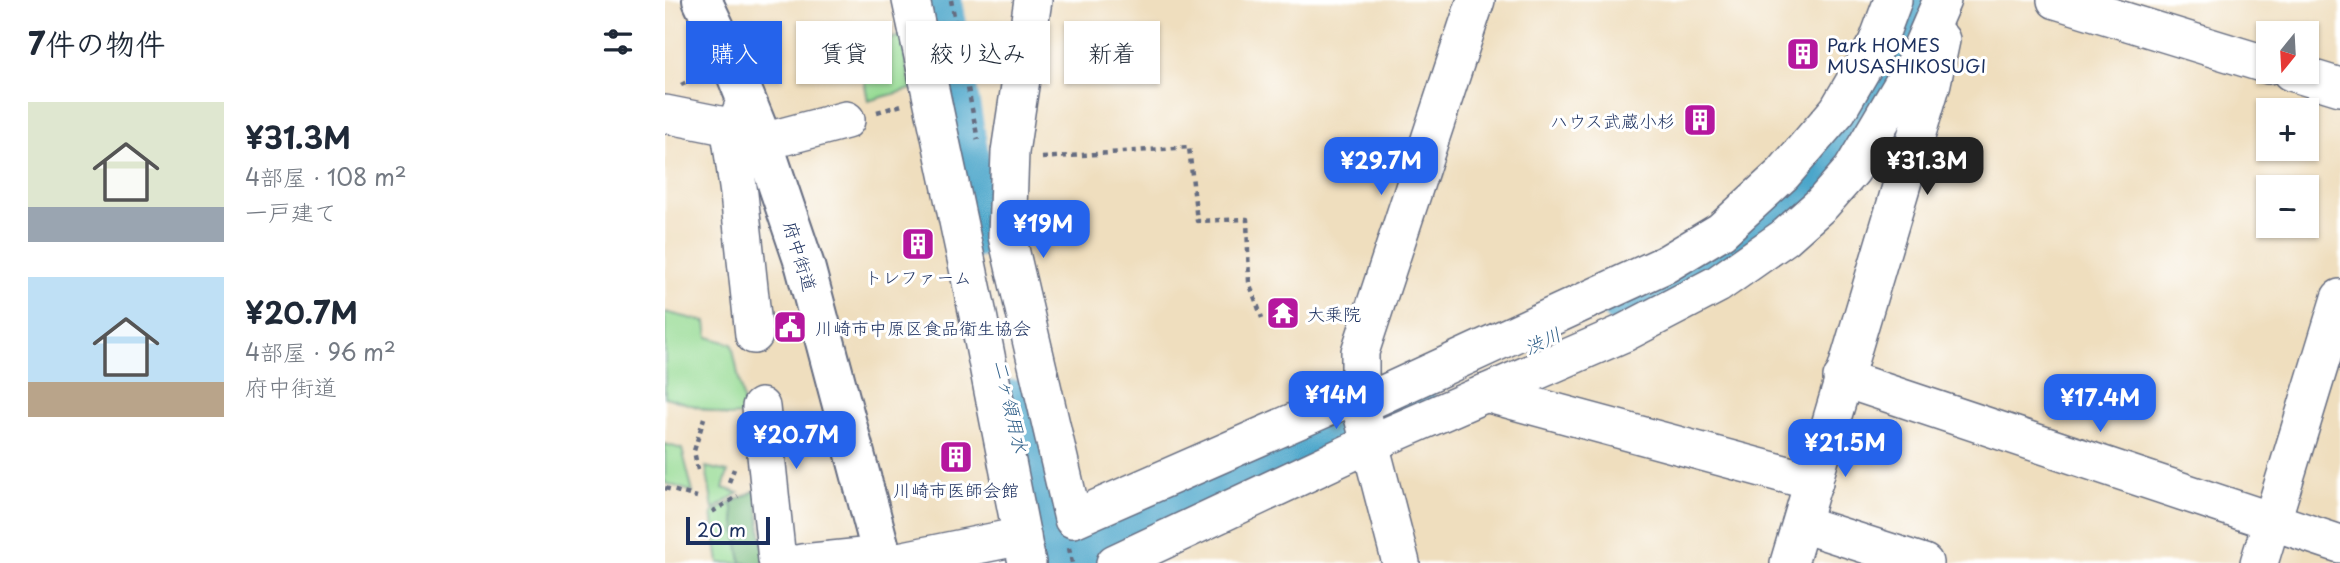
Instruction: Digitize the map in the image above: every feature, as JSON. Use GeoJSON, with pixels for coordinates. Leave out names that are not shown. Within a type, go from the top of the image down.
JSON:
{"type":"FeatureCollection","features":[{"type":"Feature","properties":{"kind":"highway","name":"府中街道"},"geometry":{"type":"LineString","coordinates":[[702,0],[731,62],[748,123],[805,266],[885,560]]}},
{"type":"Feature","properties":{"kind":"street"},"geometry":{"type":"LineString","coordinates":[[801,563],[1024,550],[911,0]]}},
{"type":"Feature","properties":{"kind":"street"},"geometry":{"type":"LineString","coordinates":[[1033,0],[1010,160],[1007,236],[1073,519],[1360,399],[1666,264],[1721,231],[1783,174],[1838,110],[1877,43],[1893,0]]}},
{"type":"Feature","properties":{"kind":"street"},"geometry":{"type":"LineString","coordinates":[[1401,563],[1369,444],[1360,399],[1360,352],[1476,0]]}},
{"type":"Feature","properties":{"kind":"street"},"geometry":{"type":"LineString","coordinates":[[1115,563],[1369,444],[1624,332],[1718,284],[1785,237],[1822,204],[1851,170],[1913,67],[1942,0]]}},
{"type":"Feature","properties":{"kind":"street"},"geometry":{"type":"LineString","coordinates":[[1789,563],[1932,83],[1949,0]]}},
{"type":"Feature","properties":{"kind":"street"},"geometry":{"type":"LineString","coordinates":[[2056,0],[2256,61]]}},
{"type":"Feature","properties":{"kind":"street"},"geometry":{"type":"LineString","coordinates":[[2319,81],[2340,87]]}},
{"type":"Feature","properties":{"kind":"street"},"geometry":{"type":"LineString","coordinates":[[665,114],[748,123],[845,120]]}},
{"type":"Feature","properties":{"kind":"street"},"geometry":{"type":"LineString","coordinates":[[748,123],[731,138],[754,335]]}},
{"type":"Feature","properties":{"kind":"street"},"geometry":{"type":"LineString","coordinates":[[958,221],[1007,236]]}},
{"type":"Feature","properties":{"kind":"street"},"geometry":{"type":"LineString","coordinates":[[2252,562],[2271,521],[2280,470],[2340,298]]}},
{"type":"Feature","properties":{"kind":"street"},"geometry":{"type":"LineString","coordinates":[[1842,378],[2340,544]]}},
{"type":"Feature","properties":{"kind":"street"},"geometry":{"type":"LineString","coordinates":[[1485,393],[1814,482]]}},
{"type":"Feature","properties":{"kind":"street"},"geometry":{"type":"LineString","coordinates":[[761,407],[777,560],[790,563]]}},
{"type":"Feature","properties":{"kind":"street"},"geometry":{"type":"LineString","coordinates":[[1802,524],[1924,563]]}},
{"type":"Feature","properties":{"kind":"path"},"geometry":{"type":"LineString","coordinates":[[951,0],[978,142]]}},
{"type":"Feature","properties":{"kind":"path"},"geometry":{"type":"LineString","coordinates":[[845,120],[932,97]]}},
{"type":"Feature","properties":{"kind":"path"},"geometry":{"type":"LineString","coordinates":[[1010,160],[1189,147],[1197,221],[1247,219],[1249,282],[1262,318]]}},
{"type":"Feature","properties":{"kind":"path"},"geometry":{"type":"LineString","coordinates":[[698,470],[694,451],[704,418]]}},
{"type":"Feature","properties":{"kind":"path"},"geometry":{"type":"LineString","coordinates":[[665,488],[697,498]]}},
{"type":"Feature","properties":{"kind":"green space"},"geometry":{"type":"Polygon","coordinates":[[[901,35],[906,60],[906,84],[911,84],[912,89],[868,101],[865,84],[892,84],[892,39],[901,35]]]}},
{"type":"Feature","properties":{"kind":"green space"},"geometry":{"type":"Polygon","coordinates":[[[665,312],[706,322],[708,337],[732,344],[746,415],[727,416],[665,397],[665,312]]]}},
{"type":"Feature","properties":{"kind":"green space"},"geometry":{"type":"Polygon","coordinates":[[[665,444],[682,449],[693,492],[665,483],[665,444]]]}},
{"type":"Feature","properties":{"kind":"green space"},"geometry":{"type":"Polygon","coordinates":[[[706,467],[728,472],[723,488],[739,493],[713,509],[706,467]]]}},
{"type":"Feature","properties":{"kind":"green space"},"geometry":{"type":"Polygon","coordinates":[[[756,490],[765,563],[741,563],[732,502],[756,490]]]}},
{"type":"Feature","properties":{"kind":"green space"},"geometry":{"type":"Polygon","coordinates":[[[732,502],[741,563],[719,563],[712,513],[732,502]]]}},
{"type":"Feature","properties":{"kind":"waterway","name":"二ヶ領用水"},"geometry":{"type":"LineString","coordinates":[[936,0],[977,232]]}},
{"type":"Feature","properties":{"kind":"waterway","name":"渋川"},"geometry":{"type":"LineString","coordinates":[[1625,302],[1699,267],[1753,229],[1805,180],[1872,103],[1903,46],[1921,0]]}},
{"type":"Feature","properties":{"kind":"waterway","name":"渋川"},"geometry":{"type":"LineString","coordinates":[[1064,563],[1411,401]]}},
{"type":"Feature","properties":{"kind":"waterway","name":"二ヶ領用水"},"geometry":{"type":"LineString","coordinates":[[1012,405],[1049,563]]}},
{"type":"Feature","properties":{"kind":"place","name":"Park HOMES MUSASHIKOSUGI"},"geometry":{"type":"Point","coordinates":[1803,54]}},
{"type":"Feature","properties":{"kind":"place","name":"ハウス武蔵小杉"},"geometry":{"type":"Point","coordinates":[1700,120]}},
{"type":"Feature","properties":{"kind":"place","name":"トレファーム"},"geometry":{"type":"Point","coordinates":[918,244]}},
{"type":"Feature","properties":{"kind":"place","name":"大乗院"},"geometry":{"type":"Point","coordinates":[1283,313]}},
{"type":"Feature","properties":{"kind":"place","name":"川崎市中原区食品衛生協会"},"geometry":{"type":"Point","coordinates":[790,327]}},
{"type":"Feature","properties":{"kind":"place","name":"川崎市医師会館"},"geometry":{"type":"Point","coordinates":[956,457]}}]}
